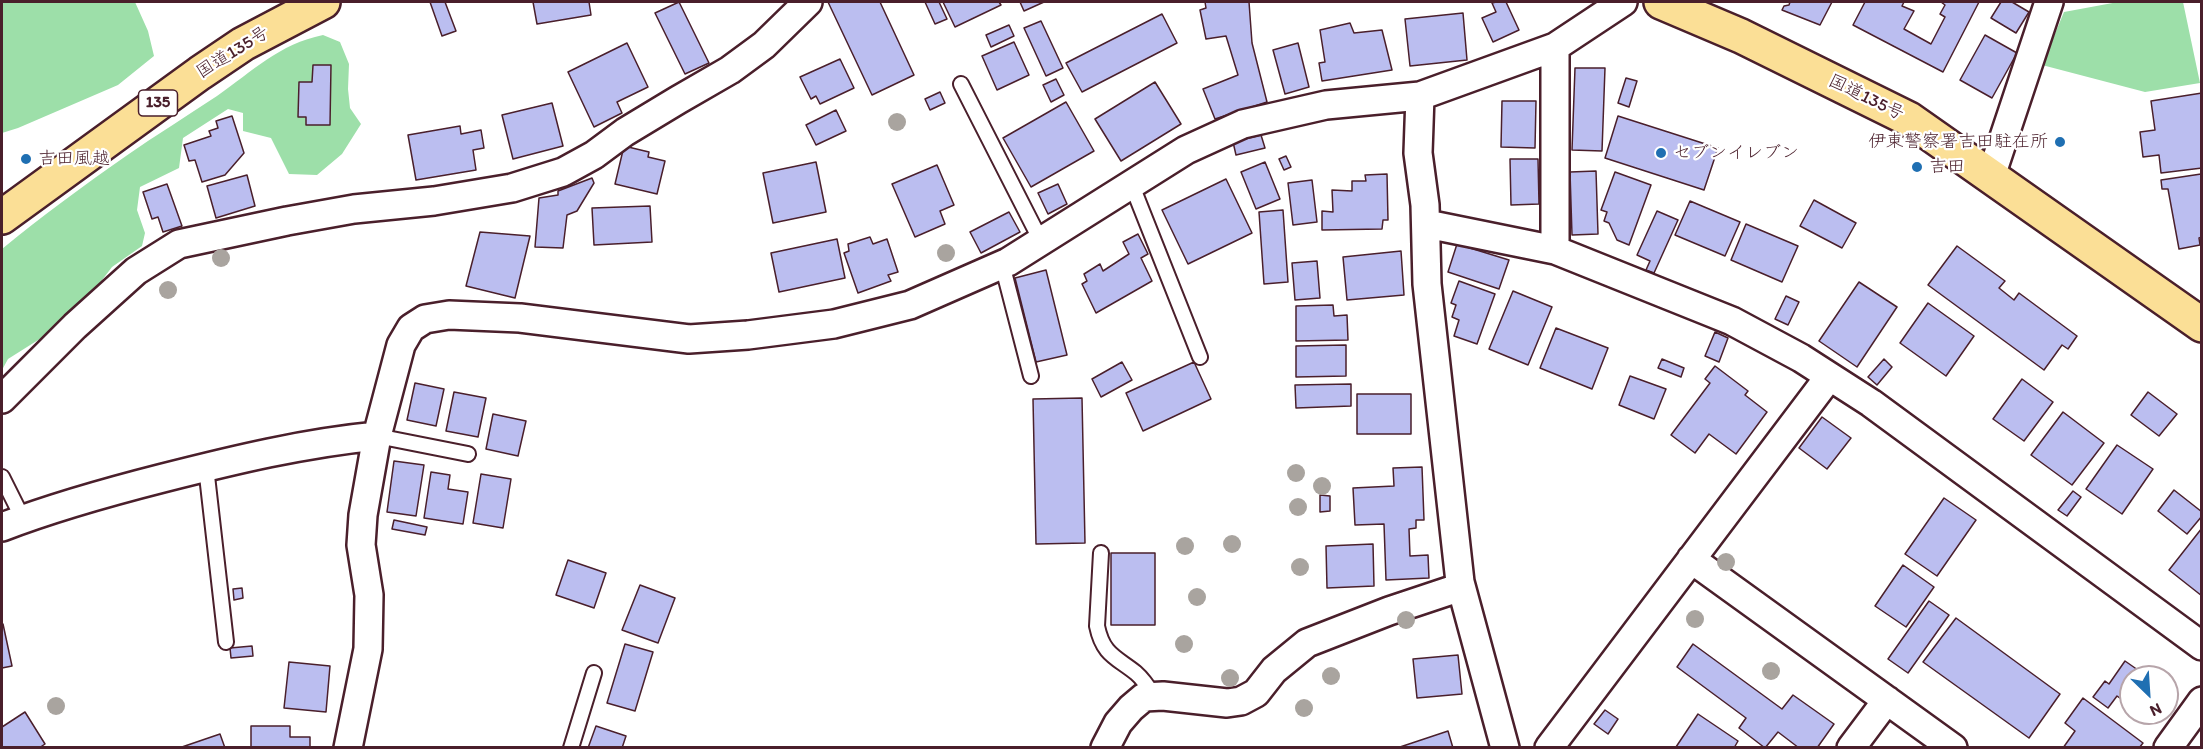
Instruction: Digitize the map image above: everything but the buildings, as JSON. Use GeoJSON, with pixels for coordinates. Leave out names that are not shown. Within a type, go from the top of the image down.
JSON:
{"type":"FeatureCollection","features":[{"type":"Feature","properties":{"kind":"highway","name":"国道135号"},"geometry":{"type":"LineString","coordinates":[[1661,2],[1741,36],[1909,119],[2202,325]]}},
{"type":"Feature","properties":{"kind":"highway","name":"国道135号"},"geometry":{"type":"LineString","coordinates":[[2,217],[200,73],[243,44],[314,4]]}},
{"type":"Feature","properties":{"kind":"street"},"geometry":{"type":"LineString","coordinates":[[2,399],[75,326],[136,272],[179,244],[354,209],[434,201],[512,189],[563,172],[730,70],[764,45],[808,2]]}},
{"type":"Feature","properties":{"kind":"street"},"geometry":{"type":"LineString","coordinates":[[348,747],[368,650],[369,595],[361,545],[363,515],[377,436],[401,345],[411,328],[425,319],[449,315],[520,318],[689,339],[748,335],[834,324],[910,305],[1002,264],[1092,211],[1131,183],[1186,150],[1243,124],[1326,105],[1420,96],[1555,47],[1623,2]]}},
{"type":"Feature","properties":{"kind":"street"},"geometry":{"type":"LineString","coordinates":[[1991,176],[2049,2]]}},
{"type":"Feature","properties":{"kind":"street"},"geometry":{"type":"LineString","coordinates":[[1555,47],[1555,250]]}},
{"type":"Feature","properties":{"kind":"street"},"geometry":{"type":"LineString","coordinates":[[1420,96],[1418,153],[1427,224],[1427,284],[1461,587],[1505,747]]}},
{"type":"Feature","properties":{"kind":"street"},"geometry":{"type":"LineString","coordinates":[[1427,224],[1555,250],[1732,321],[1801,358],[1870,403],[2202,646]]}},
{"type":"Feature","properties":{"kind":"street"},"geometry":{"type":"LineString","coordinates":[[1549,747],[1829,377]]}},
{"type":"Feature","properties":{"kind":"street"},"geometry":{"type":"LineString","coordinates":[[12,523],[244,457],[334,440],[377,436]]}},
{"type":"Feature","properties":{"kind":"street"},"geometry":{"type":"LineString","coordinates":[[1691,558],[1953,747]]}},
{"type":"Feature","properties":{"kind":"street"},"geometry":{"type":"LineString","coordinates":[[1105,747],[1118,723],[1144,697],[1227,703],[1241,701],[1256,693],[1274,670],[1307,643],[1389,611],[1461,587]]}},
{"type":"Feature","properties":{"kind":"street"},"geometry":{"type":"LineString","coordinates":[[1851,747],[1887,700]]}},
{"type":"Feature","properties":{"kind":"street"},"geometry":{"type":"LineString","coordinates":[[2168,747],[2202,701]]}},
{"type":"Feature","properties":{"kind":"lane"},"geometry":{"type":"LineString","coordinates":[[961,84],[1041,242]]}},
{"type":"Feature","properties":{"kind":"lane"},"geometry":{"type":"LineString","coordinates":[[1131,183],[1200,357]]}},
{"type":"Feature","properties":{"kind":"lane"},"geometry":{"type":"LineString","coordinates":[[1002,264],[1031,376]]}},
{"type":"Feature","properties":{"kind":"lane"},"geometry":{"type":"LineString","coordinates":[[377,436],[468,454]]}},
{"type":"Feature","properties":{"kind":"lane"},"geometry":{"type":"LineString","coordinates":[[206,467],[226,642]]}},
{"type":"Feature","properties":{"kind":"lane"},"geometry":{"type":"LineString","coordinates":[[2,477],[12,523]]}},
{"type":"Feature","properties":{"kind":"lane"},"geometry":{"type":"LineString","coordinates":[[1101,554],[1097,626],[1099,636],[1107,650],[1135,673],[1155,696]]}},
{"type":"Feature","properties":{"kind":"lane"},"geometry":{"type":"LineString","coordinates":[[571,747],[594,673]]}},
{"type":"Feature","properties":{"kind":"green space"},"geometry":{"type":"Polygon","coordinates":[[[2,2],[135,2],[148,31],[154,56],[118,85],[2,133],[2,2]]]}},
{"type":"Feature","properties":{"kind":"green space"},"geometry":{"type":"Polygon","coordinates":[[[2118,2],[2183,2],[2200,83],[2145,92],[2042,65],[2064,12],[2118,2]]]}},
{"type":"Feature","properties":{"kind":"green space"},"geometry":{"type":"Polygon","coordinates":[[[323,35],[340,42],[349,64],[350,108],[361,124],[342,154],[317,175],[289,174],[271,138],[243,131],[243,113],[228,109],[183,138],[179,168],[140,187],[137,210],[145,233],[142,246],[112,267],[73,318],[8,359],[2,370],[2,249],[94,179],[267,60],[293,45],[323,35]]]}},
{"type":"Feature","properties":{"kind":"place","name":"伊東警察署吉田駐在所"},"geometry":{"type":"Point","coordinates":[2060,142]}},
{"type":"Feature","properties":{"kind":"place","name":"セブンイレブン"},"geometry":{"type":"Point","coordinates":[1661,153]}},
{"type":"Feature","properties":{"kind":"place","name":"吉田風越"},"geometry":{"type":"Point","coordinates":[26,159]}},
{"type":"Feature","properties":{"kind":"place","name":"吉田"},"geometry":{"type":"Point","coordinates":[1917,167]}}]}
